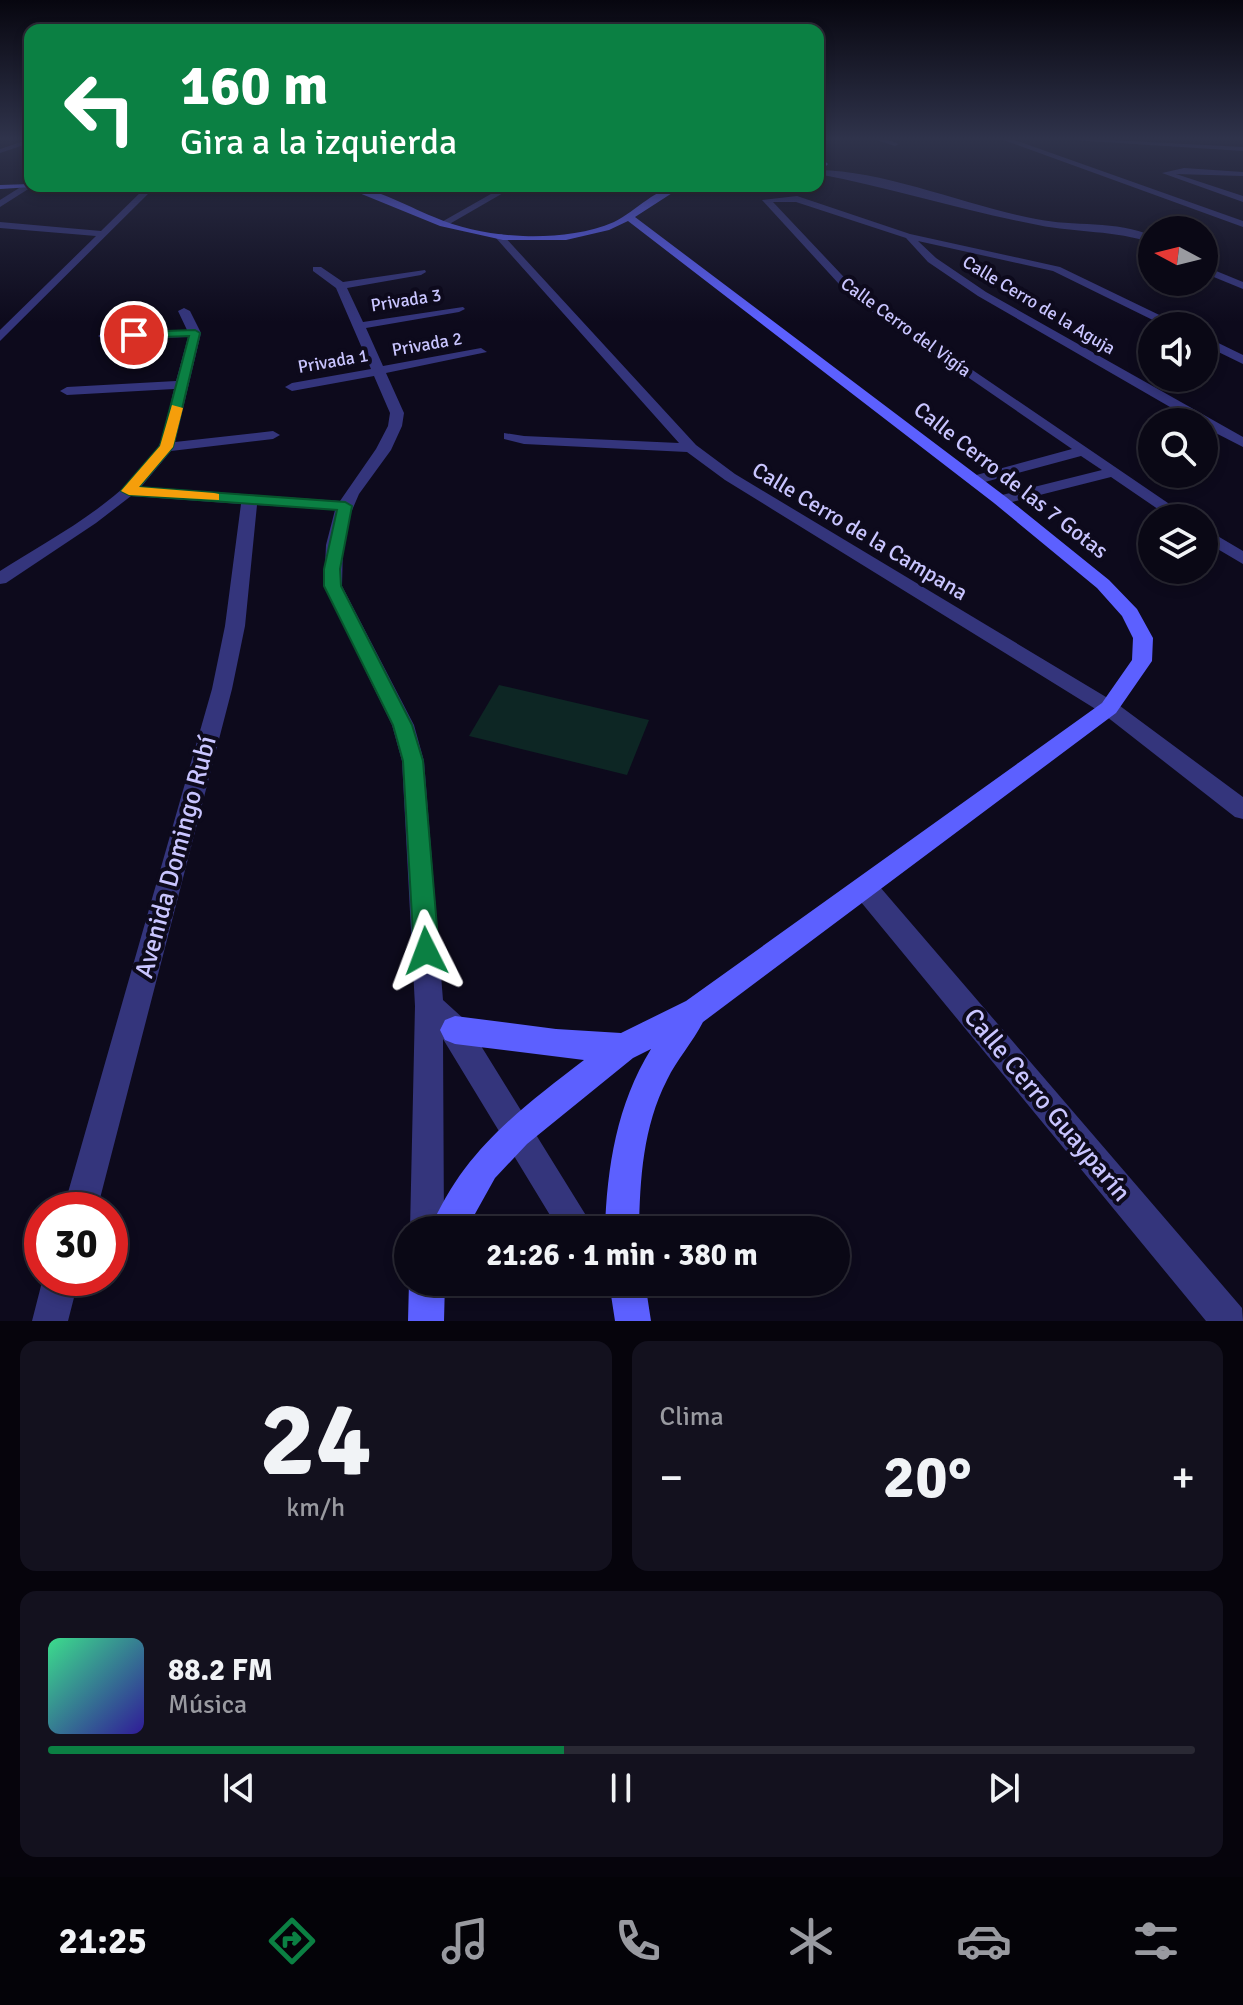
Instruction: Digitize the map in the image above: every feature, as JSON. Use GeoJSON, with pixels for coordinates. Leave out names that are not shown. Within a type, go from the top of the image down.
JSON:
{"type":"FeatureCollection","features":[{"type":"Feature","properties":{"kind":"street"},"geometry":{"type":"LineString","coordinates":[[0,337],[139,199]]}},
{"type":"Feature","properties":{"kind":"street"},"geometry":{"type":"LineString","coordinates":[[383,199],[443,224],[499,236],[577,234],[631,219],[654,199]]}},
{"type":"Feature","properties":{"kind":"street"},"geometry":{"type":"LineString","coordinates":[[443,224],[488,199]]}},
{"type":"Feature","properties":{"kind":"street"},"geometry":{"type":"LineString","coordinates":[[827,211],[778,215],[766,200],[797,199],[907,236],[1056,269],[1145,312]]}},
{"type":"Feature","properties":{"kind":"street"},"geometry":{"type":"LineString","coordinates":[[937,199],[1002,217],[1138,237]]}},
{"type":"Feature","properties":{"kind":"street"},"geometry":{"type":"LineString","coordinates":[[1172,199],[1243,224]]}},
{"type":"Feature","properties":{"kind":"street","name":"Calle Cerro del Vigía"},"geometry":{"type":"LineString","coordinates":[[778,215],[854,294],[1161,504]]}},
{"type":"Feature","properties":{"kind":"street","name":"Calle Cerro de las 7 Gotas"},"geometry":{"type":"LineString","coordinates":[[631,219],[1000,500],[1103,584],[1130,613],[1143,638],[1142,661],[1109,708],[696,1011]]}},
{"type":"Feature","properties":{"kind":"street"},"geometry":{"type":"LineString","coordinates":[[0,225],[102,234]]}},
{"type":"Feature","properties":{"kind":"street","name":"Calle Cerro de la Campana"},"geometry":{"type":"LineString","coordinates":[[499,236],[691,448],[730,477],[1109,708],[1243,810]]}},
{"type":"Feature","properties":{"kind":"street","name":"Calle Cerro de la Aguja"},"geometry":{"type":"LineString","coordinates":[[907,236],[932,260],[982,294],[1243,443]]}},
{"type":"Feature","properties":{"kind":"street"},"geometry":{"type":"LineString","coordinates":[[317,269],[341,286],[397,413],[396,424],[345,506],[332,569],[333,586],[403,725],[413,761],[429,1006],[427,1216]]}},
{"type":"Feature","properties":{"kind":"street"},"geometry":{"type":"LineString","coordinates":[[341,286],[421,272]]}},
{"type":"Feature","properties":{"kind":"street"},"geometry":{"type":"LineString","coordinates":[[1218,275],[1243,286]]}},
{"type":"Feature","properties":{"kind":"street","name":"Privada 3"},"geometry":{"type":"LineString","coordinates":[[358,326],[459,309]]}},
{"type":"Feature","properties":{"kind":"street"},"geometry":{"type":"LineString","coordinates":[[0,579],[129,491],[166,447],[195,333],[184,311]]}},
{"type":"Feature","properties":{"kind":"street"},"geometry":{"type":"LineString","coordinates":[[104,336],[195,333]]}},
{"type":"Feature","properties":{"kind":"street"},"geometry":{"type":"LineString","coordinates":[[1218,347],[1243,360]]}},
{"type":"Feature","properties":{"kind":"street","name":"Privada 2"},"geometry":{"type":"LineString","coordinates":[[381,371],[481,352]]}},
{"type":"Feature","properties":{"kind":"street","name":"Privada 1"},"geometry":{"type":"LineString","coordinates":[[292,387],[381,371]]}},
{"type":"Feature","properties":{"kind":"street"},"geometry":{"type":"LineString","coordinates":[[67,391],[183,385]]}},
{"type":"Feature","properties":{"kind":"street"},"geometry":{"type":"LineString","coordinates":[[166,447],[273,435]]}},
{"type":"Feature","properties":{"kind":"street"},"geometry":{"type":"LineString","coordinates":[[509,436],[524,440],[691,448]]}},
{"type":"Feature","properties":{"kind":"street"},"geometry":{"type":"LineString","coordinates":[[974,480],[1083,451]]}},
{"type":"Feature","properties":{"kind":"street"},"geometry":{"type":"LineString","coordinates":[[1055,458],[1086,478]]}},
{"type":"Feature","properties":{"kind":"street"},"geometry":{"type":"LineString","coordinates":[[1000,500],[1112,472]]}},
{"type":"Feature","properties":{"kind":"street"},"geometry":{"type":"LineString","coordinates":[[129,491],[345,506]]}},
{"type":"Feature","properties":{"kind":"street","name":"Avenida Domingo Rubí"},"geometry":{"type":"LineString","coordinates":[[85,1192],[222,689],[235,626],[249,500]]}},
{"type":"Feature","properties":{"kind":"street"},"geometry":{"type":"LineString","coordinates":[[1218,542],[1243,559]]}},
{"type":"Feature","properties":{"kind":"street","name":"Calle Cerro Guayparín"},"geometry":{"type":"LineString","coordinates":[[865,888],[1229,1321]]}},
{"type":"Feature","properties":{"kind":"street"},"geometry":{"type":"LineString","coordinates":[[429,1006],[455,1030],[569,1216]]}},
{"type":"Feature","properties":{"kind":"street"},"geometry":{"type":"LineString","coordinates":[[455,1216],[484,1167],[516,1133],[623,1048],[696,1011]]}},
{"type":"Feature","properties":{"kind":"street"},"geometry":{"type":"LineString","coordinates":[[623,1216],[629,1139],[639,1105],[670,1043],[696,1011]]}},
{"type":"Feature","properties":{"kind":"street"},"geometry":{"type":"LineString","coordinates":[[455,1030],[556,1044],[623,1048]]}},
{"type":"Feature","properties":{"kind":"street"},"geometry":{"type":"LineString","coordinates":[[50,1321],[56,1296]]}},
{"type":"Feature","properties":{"kind":"street"},"geometry":{"type":"LineString","coordinates":[[426,1321],[427,1296]]}},
{"type":"Feature","properties":{"kind":"green space"},"geometry":{"type":"Polygon","coordinates":[[[499,685],[649,720],[627,775],[469,736],[499,685]]]}},
{"type":"Feature","properties":{"kind":"slow traffic"},"geometry":{"type":"LineString","coordinates":[[177,408],[161,456],[129,491],[214,497]]}},
{"type":"Feature","properties":{"kind":"route"},"geometry":{"type":"LineString","coordinates":[[134,335],[195,333],[166,447],[129,491],[345,506],[332,569],[333,586],[403,725],[413,761],[426,951]]}}]}
